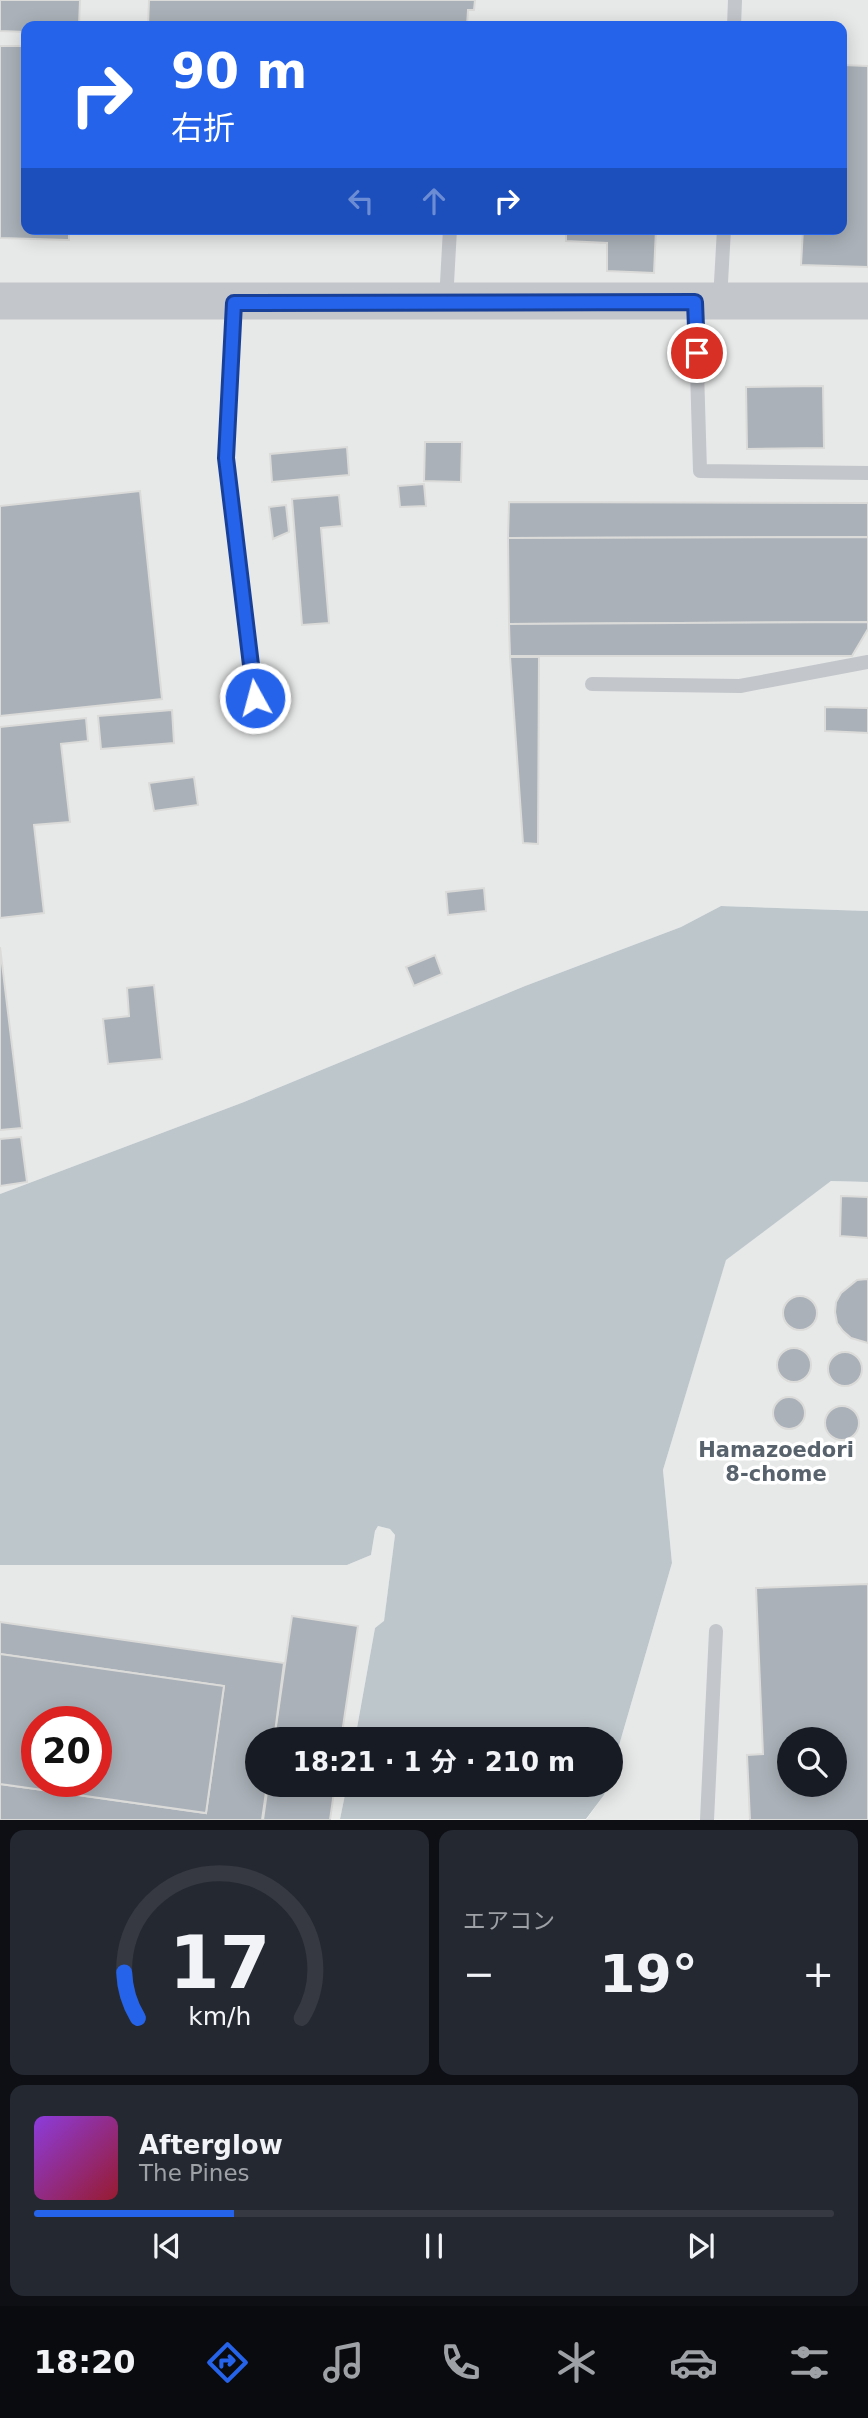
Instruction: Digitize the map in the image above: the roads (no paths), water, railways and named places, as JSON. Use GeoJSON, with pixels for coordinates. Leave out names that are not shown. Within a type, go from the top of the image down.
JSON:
{"type":"FeatureCollection","features":[{"type":"Feature","properties":{"kind":"street"},"geometry":{"type":"LineString","coordinates":[[0,301],[868,301]]}},
{"type":"Feature","properties":{"kind":"lane"},"geometry":{"type":"LineString","coordinates":[[734,21],[735,0]]}},
{"type":"Feature","properties":{"kind":"lane"},"geometry":{"type":"LineString","coordinates":[[446,302],[450,235]]}},
{"type":"Feature","properties":{"kind":"lane"},"geometry":{"type":"LineString","coordinates":[[723,235],[708,302],[700,471],[868,473]]}},
{"type":"Feature","properties":{"kind":"lane"},"geometry":{"type":"LineString","coordinates":[[234,303],[226,458],[255,698]]}},
{"type":"Feature","properties":{"kind":"lane"},"geometry":{"type":"LineString","coordinates":[[592,684],[740,686],[868,662]]}},
{"type":"Feature","properties":{"kind":"lane"},"geometry":{"type":"LineString","coordinates":[[707,1819],[716,1631]]}},
{"type":"Feature","properties":{"kind":"district","name":"Hamazoedori 8-chome"},"geometry":{"type":"Point","coordinates":[776,1462]}}]}
